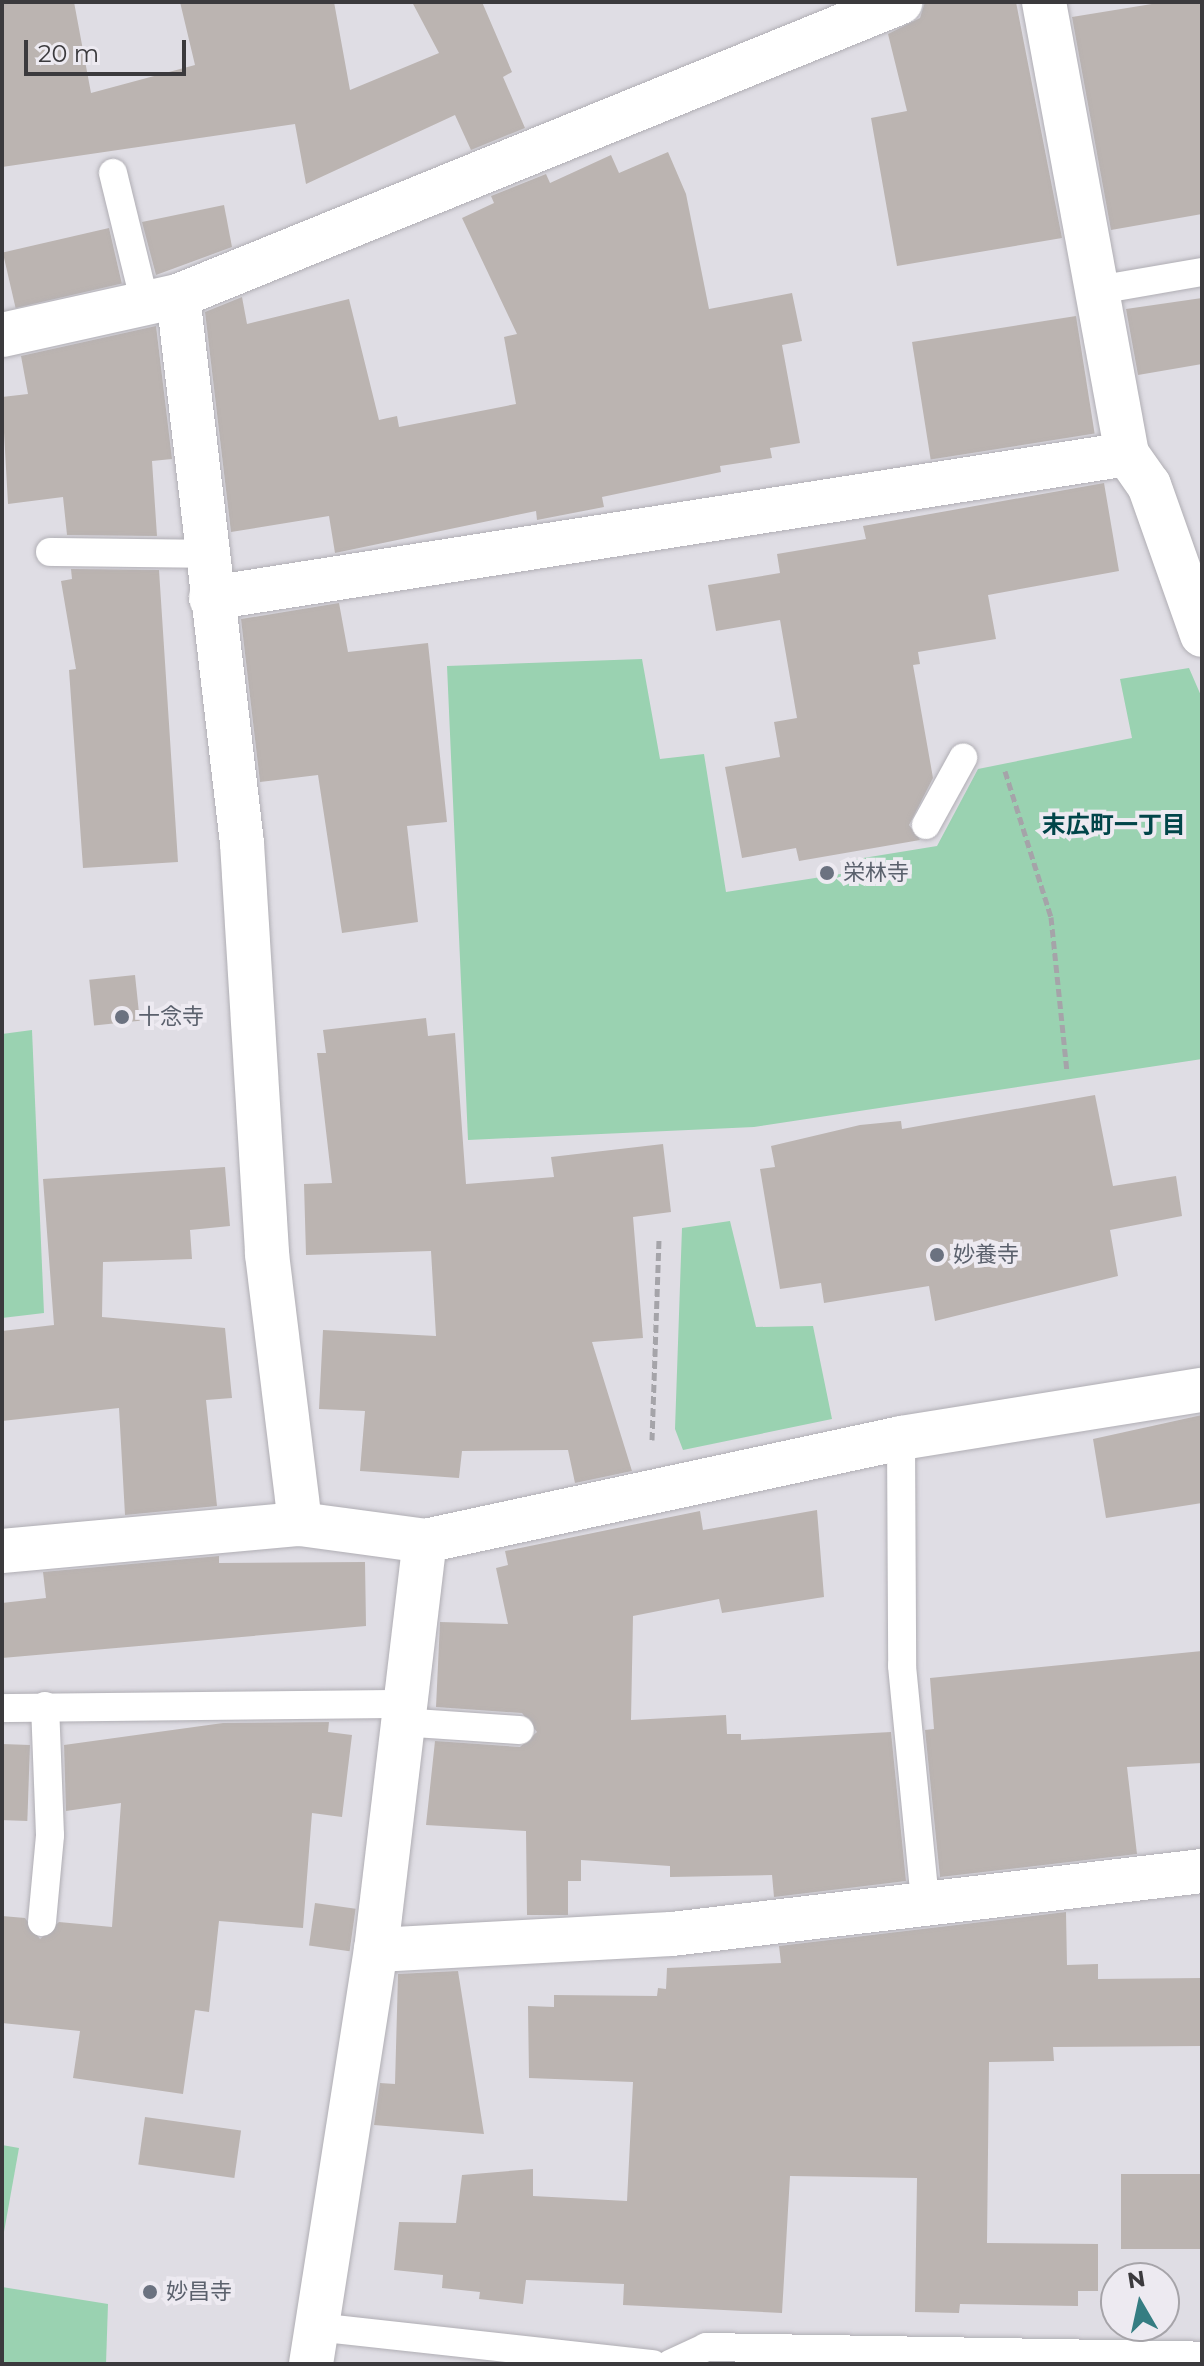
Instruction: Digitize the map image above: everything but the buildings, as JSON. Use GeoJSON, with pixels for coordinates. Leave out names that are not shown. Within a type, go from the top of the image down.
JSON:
{"type":"FeatureCollection","features":[{"type":"Feature","properties":{"kind":"street"},"geometry":{"type":"LineString","coordinates":[[1044,2],[1127,454],[1149,485],[1202,635]]}},
{"type":"Feature","properties":{"kind":"street"},"geometry":{"type":"LineString","coordinates":[[2,335],[161,300],[894,3]]}},
{"type":"Feature","properties":{"kind":"street"},"geometry":{"type":"LineString","coordinates":[[161,300],[205,554],[242,843],[267,1254],[300,1524]]}},
{"type":"Feature","properties":{"kind":"street"},"geometry":{"type":"LineString","coordinates":[[211,598],[1127,454]]}},
{"type":"Feature","properties":{"kind":"street"},"geometry":{"type":"LineString","coordinates":[[2,1551],[300,1524],[425,1541],[901,1438],[1202,1390]]}},
{"type":"Feature","properties":{"kind":"street"},"geometry":{"type":"LineString","coordinates":[[313,2346],[376,1950],[400,1713],[425,1541]]}},
{"type":"Feature","properties":{"kind":"street"},"geometry":{"type":"LineString","coordinates":[[376,1950],[672,1934],[925,1900],[1202,1871]]}},
{"type":"Feature","properties":{"kind":"lane"},"geometry":{"type":"LineString","coordinates":[[113,173],[161,300]]}},
{"type":"Feature","properties":{"kind":"lane"},"geometry":{"type":"LineString","coordinates":[[1098,290],[1202,272]]}},
{"type":"Feature","properties":{"kind":"lane"},"geometry":{"type":"LineString","coordinates":[[50,552],[205,554]]}},
{"type":"Feature","properties":{"kind":"lane"},"geometry":{"type":"LineString","coordinates":[[926,825],[963,758]]}},
{"type":"Feature","properties":{"kind":"lane"},"geometry":{"type":"LineString","coordinates":[[901,1438],[902,1666],[925,1900]]}},
{"type":"Feature","properties":{"kind":"lane"},"geometry":{"type":"LineString","coordinates":[[42,1922],[50,1835],[45,1706]]}},
{"type":"Feature","properties":{"kind":"lane"},"geometry":{"type":"LineString","coordinates":[[2,1708],[45,1706],[400,1713],[520,1730]]}},
{"type":"Feature","properties":{"kind":"lane"},"geometry":{"type":"LineString","coordinates":[[313,2346],[653,2364]]}},
{"type":"Feature","properties":{"kind":"lane"},"geometry":{"type":"LineString","coordinates":[[670,2364],[706,2347],[1127,2359],[1202,2356]]}},
{"type":"Feature","properties":{"kind":"path"},"geometry":{"type":"LineString","coordinates":[[1004,761],[1051,917],[1067,1071]]}},
{"type":"Feature","properties":{"kind":"path"},"geometry":{"type":"LineString","coordinates":[[659,1237],[652,1447],[664,1489]]}},
{"type":"Feature","properties":{"kind":"green space"},"geometry":{"type":"Polygon","coordinates":[[[642,659],[660,759],[704,754],[726,892],[847,873],[845,861],[937,846],[978,769],[1132,738],[1120,679],[1189,668],[1202,698],[1202,1059],[754,1127],[468,1140],[447,666],[642,659]]]}},
{"type":"Feature","properties":{"kind":"green space"},"geometry":{"type":"Polygon","coordinates":[[[32,1030],[44,1313],[2,1318],[2,1034],[32,1030]]]}},
{"type":"Feature","properties":{"kind":"green space"},"geometry":{"type":"Polygon","coordinates":[[[730,1221],[756,1327],[813,1326],[832,1419],[683,1450],[675,1429],[682,1228],[730,1221]]]}},
{"type":"Feature","properties":{"kind":"green space"},"geometry":{"type":"Polygon","coordinates":[[[2,2145],[19,2148],[2,2243],[2,2145]]]}},
{"type":"Feature","properties":{"kind":"green space"},"geometry":{"type":"Polygon","coordinates":[[[2,2287],[108,2304],[106,2364],[2,2364],[2,2287]]]}},
{"type":"Feature","properties":{"kind":"place","name":"栄林寺"},"geometry":{"type":"Point","coordinates":[827,873]}},
{"type":"Feature","properties":{"kind":"place","name":"十念寺"},"geometry":{"type":"Point","coordinates":[122,1017]}},
{"type":"Feature","properties":{"kind":"place","name":"妙養寺"},"geometry":{"type":"Point","coordinates":[937,1255]}},
{"type":"Feature","properties":{"kind":"place","name":"妙昌寺"},"geometry":{"type":"Point","coordinates":[150,2292]}},
{"type":"Feature","properties":{"kind":"district","name":"末広町一丁目"},"geometry":{"type":"Point","coordinates":[1114,825]}}]}
